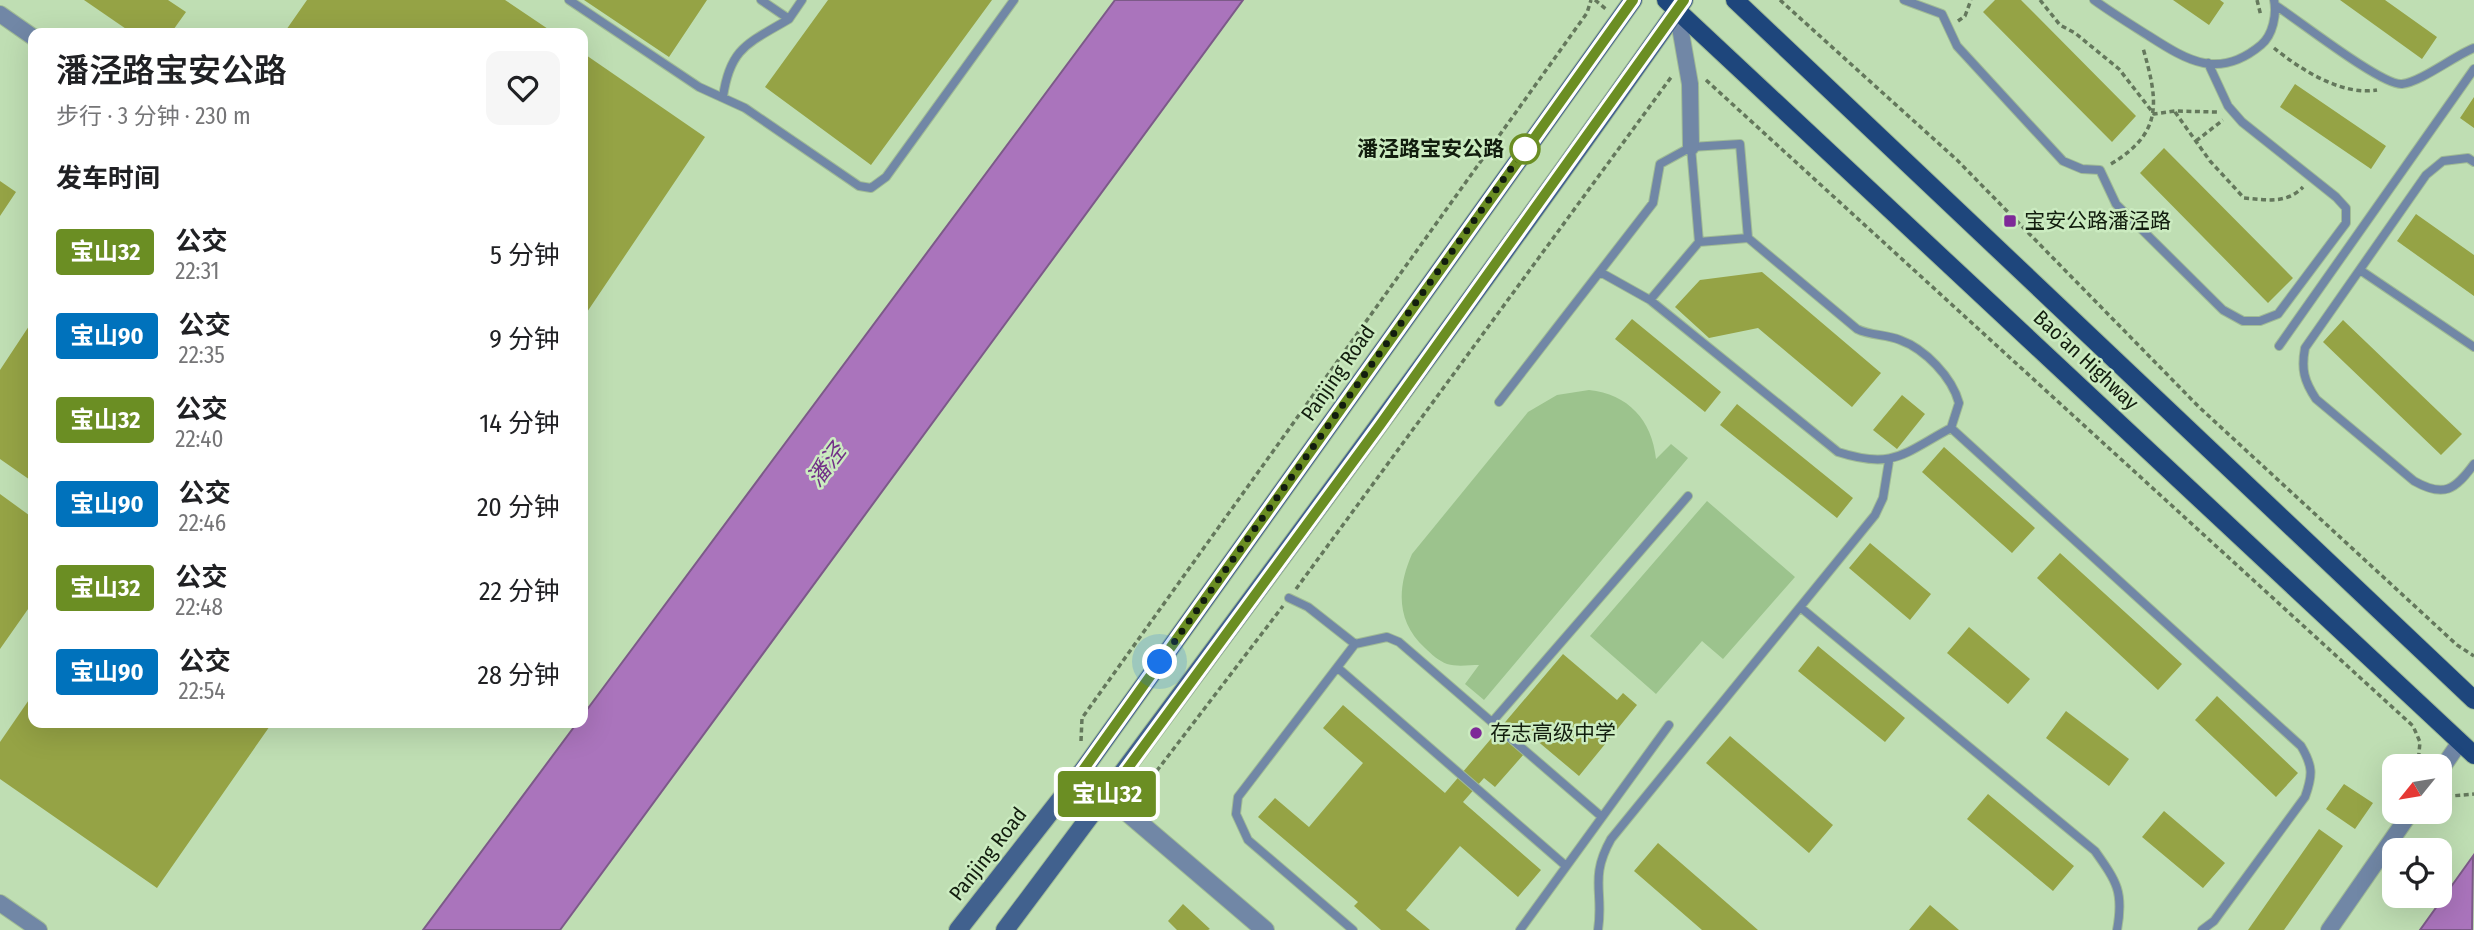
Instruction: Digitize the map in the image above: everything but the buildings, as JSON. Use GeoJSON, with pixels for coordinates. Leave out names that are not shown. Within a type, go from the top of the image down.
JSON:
{"type":"FeatureCollection","features":[{"type":"Feature","properties":{"kind":"main road","name":"Panjing Road"},"geometry":{"type":"LineString","coordinates":[[958,930],[1081,773],[1633,0]]}},
{"type":"Feature","properties":{"kind":"main road","name":"Bao'an Highway"},"geometry":{"type":"LineString","coordinates":[[1735,0],[2474,700]]}},
{"type":"Feature","properties":{"kind":"main road","name":"Bao'an Highway"},"geometry":{"type":"LineString","coordinates":[[1676,3],[2474,755]]}},
{"type":"Feature","properties":{"kind":"main road"},"geometry":{"type":"LineString","coordinates":[[1005,930],[1108,795],[1371,436],[1676,3]]}},
{"type":"Feature","properties":{"kind":"street"},"geometry":{"type":"LineString","coordinates":[[1676,3],[1690,84],[1691,148]]}},
{"type":"Feature","properties":{"kind":"street"},"geometry":{"type":"LineString","coordinates":[[0,13],[28,33]]}},
{"type":"Feature","properties":{"kind":"street"},"geometry":{"type":"LineString","coordinates":[[2452,754],[2460,742]]}},
{"type":"Feature","properties":{"kind":"street"},"geometry":{"type":"LineString","coordinates":[[1081,773],[1265,930]]}},
{"type":"Feature","properties":{"kind":"street"},"geometry":{"type":"LineString","coordinates":[[2329,930],[2403,824]]}},
{"type":"Feature","properties":{"kind":"street"},"geometry":{"type":"LineString","coordinates":[[0,903],[39,930]]}},
{"type":"Feature","properties":{"kind":"lane"},"geometry":{"type":"LineString","coordinates":[[569,0],[699,87],[745,108],[859,186],[871,188],[886,177],[1014,0]]}},
{"type":"Feature","properties":{"kind":"lane"},"geometry":{"type":"LineString","coordinates":[[761,0],[789,19]]}},
{"type":"Feature","properties":{"kind":"lane"},"geometry":{"type":"LineString","coordinates":[[723,97],[726,74],[743,46],[789,19],[802,0]]}},
{"type":"Feature","properties":{"kind":"lane"},"geometry":{"type":"LineString","coordinates":[[1903,0],[1942,14],[1957,46],[2063,161],[2082,169],[2100,170],[2116,204],[2223,310],[2243,321],[2260,321],[2278,314],[2346,223],[2346,208],[2233,113],[2208,63]]}},
{"type":"Feature","properties":{"kind":"lane"},"geometry":{"type":"LineString","coordinates":[[2094,0],[2188,61],[2208,63],[2236,62],[2266,41],[2274,23],[2275,2]]}},
{"type":"Feature","properties":{"kind":"lane"},"geometry":{"type":"LineString","coordinates":[[2275,2],[2378,75],[2400,85],[2417,80],[2441,64],[2474,48]]}},
{"type":"Feature","properties":{"kind":"lane"},"geometry":{"type":"LineString","coordinates":[[2279,346],[2474,69]]}},
{"type":"Feature","properties":{"kind":"lane"},"geometry":{"type":"LineString","coordinates":[[1499,402],[1653,203],[1660,164],[1691,148],[1740,144],[1748,238]]}},
{"type":"Feature","properties":{"kind":"lane"},"geometry":{"type":"LineString","coordinates":[[1650,300],[1699,242],[1691,148]]}},
{"type":"Feature","properties":{"kind":"lane"},"geometry":{"type":"LineString","coordinates":[[2474,162],[2468,158],[2443,161],[2426,175],[2305,348],[2302,363],[2305,381],[2316,399],[2414,481],[2430,490],[2444,491],[2460,482],[2474,464]]}},
{"type":"Feature","properties":{"kind":"lane"},"geometry":{"type":"LineString","coordinates":[[1600,272],[1650,300],[1838,452],[1868,460],[1889,461],[1951,428],[1959,403],[1947,376],[1898,338],[1869,336],[1857,330],[1748,238],[1699,242]]}},
{"type":"Feature","properties":{"kind":"lane"},"geometry":{"type":"LineString","coordinates":[[2360,270],[2474,347]]}},
{"type":"Feature","properties":{"kind":"lane"},"geometry":{"type":"LineString","coordinates":[[1951,428],[2301,746],[2312,764],[2312,780],[2305,797],[2214,921],[2202,930]]}},
{"type":"Feature","properties":{"kind":"lane"},"geometry":{"type":"LineString","coordinates":[[1598,930],[1600,916],[1596,881],[1600,858],[1611,839],[1875,515],[1883,498],[1889,461]]}},
{"type":"Feature","properties":{"kind":"lane"},"geometry":{"type":"LineString","coordinates":[[1492,722],[1688,496]]}},
{"type":"Feature","properties":{"kind":"lane"},"geometry":{"type":"LineString","coordinates":[[1289,598],[1308,607],[1355,645]]}},
{"type":"Feature","properties":{"kind":"lane"},"geometry":{"type":"LineString","coordinates":[[1800,607],[2095,852],[2115,878],[2119,890],[2122,902],[2118,930]]}},
{"type":"Feature","properties":{"kind":"lane"},"geometry":{"type":"LineString","coordinates":[[1353,930],[1248,840],[1236,814],[1238,797],[1355,645],[1372,638],[1387,637],[1399,642],[1602,817]]}},
{"type":"Feature","properties":{"kind":"lane"},"geometry":{"type":"LineString","coordinates":[[1338,668],[1566,866]]}},
{"type":"Feature","properties":{"kind":"lane"},"geometry":{"type":"LineString","coordinates":[[1520,930],[1669,725]]}},
{"type":"Feature","properties":{"kind":"path","name":"Panjing Road"},"geometry":{"type":"LineString","coordinates":[[1081,773],[1082,718],[1580,24],[1591,0]]}},
{"type":"Feature","properties":{"kind":"path"},"geometry":{"type":"LineString","coordinates":[[1780,0],[1958,160],[2199,407],[2466,654],[2474,656]]}},
{"type":"Feature","properties":{"kind":"path"},"geometry":{"type":"LineString","coordinates":[[1948,27],[1965,16],[1971,0]]}},
{"type":"Feature","properties":{"kind":"path"},"geometry":{"type":"LineString","coordinates":[[2040,0],[2060,25],[2075,33],[2119,69],[2154,114]]}},
{"type":"Feature","properties":{"kind":"path"},"geometry":{"type":"LineString","coordinates":[[2100,170],[2143,138],[2154,114],[2152,81],[2137,29]]}},
{"type":"Feature","properties":{"kind":"path"},"geometry":{"type":"LineString","coordinates":[[2266,41],[2300,69],[2347,88],[2372,91],[2400,85]]}},
{"type":"Feature","properties":{"kind":"path"},"geometry":{"type":"LineString","coordinates":[[1127,811],[1289,598],[1662,88],[1681,71]]}},
{"type":"Feature","properties":{"kind":"path"},"geometry":{"type":"LineString","coordinates":[[1702,76],[1955,310],[2008,353],[2405,720],[2417,733],[2421,754]]}},
{"type":"Feature","properties":{"kind":"path"},"geometry":{"type":"LineString","coordinates":[[2154,114],[2175,111],[2233,113]]}},
{"type":"Feature","properties":{"kind":"path"},"geometry":{"type":"LineString","coordinates":[[2175,111],[2195,142],[2244,198],[2279,201],[2297,194],[2312,178]]}},
{"type":"Feature","properties":{"kind":"path"},"geometry":{"type":"LineString","coordinates":[[2195,142],[2233,113]]}},
{"type":"Feature","properties":{"kind":"path"},"geometry":{"type":"LineString","coordinates":[[2452,796],[2474,794]]}},
{"type":"Feature","properties":{"kind":"green space"},"geometry":{"type":"Polygon","coordinates":[[[1589,390],[1615,397],[1636,411],[1649,432],[1656,459],[1671,444],[1688,458],[1484,700],[1465,684],[1479,665],[1444,663],[1425,648],[1409,627],[1402,604],[1407,567],[1412,554],[1528,412],[1557,395],[1589,390]]]}},
{"type":"Feature","properties":{"kind":"green space"},"geometry":{"type":"Polygon","coordinates":[[[1707,501],[1795,577],[1723,659],[1702,641],[1656,694],[1590,636],[1707,501]]]}},
{"type":"Feature","properties":{"kind":"water","name":"潘泾"},"geometry":{"type":"Polygon","coordinates":[[[1115,0],[1243,0],[560,930],[423,930],[573,728],[588,728],[588,708],[1115,0]]]}},
{"type":"Feature","properties":{"kind":"water"},"geometry":{"type":"Polygon","coordinates":[[[2473,856],[2472,930],[2420,930],[2436,908],[2452,908],[2452,885],[2473,856]]]}},
{"type":"Feature","properties":{"kind":"bus line","name":"宝山32"},"geometry":{"type":"LineString","coordinates":[[1633,0],[1081,773],[1108,795],[1380,425],[1684,0]]}},
{"type":"Feature","properties":{"kind":"place","name":"潘泾路宝安公路"},"geometry":{"type":"Point","coordinates":[1525,149]}},
{"type":"Feature","properties":{"kind":"place","name":"宝安公路潘泾路"},"geometry":{"type":"Point","coordinates":[2010,221]}},
{"type":"Feature","properties":{"kind":"place","name":"存志高级中学"},"geometry":{"type":"Point","coordinates":[1476,733]}},
{"type":"Feature","properties":{"kind":"route"},"geometry":{"type":"LineString","coordinates":[[1160,662],[1525,149]]}}]}
